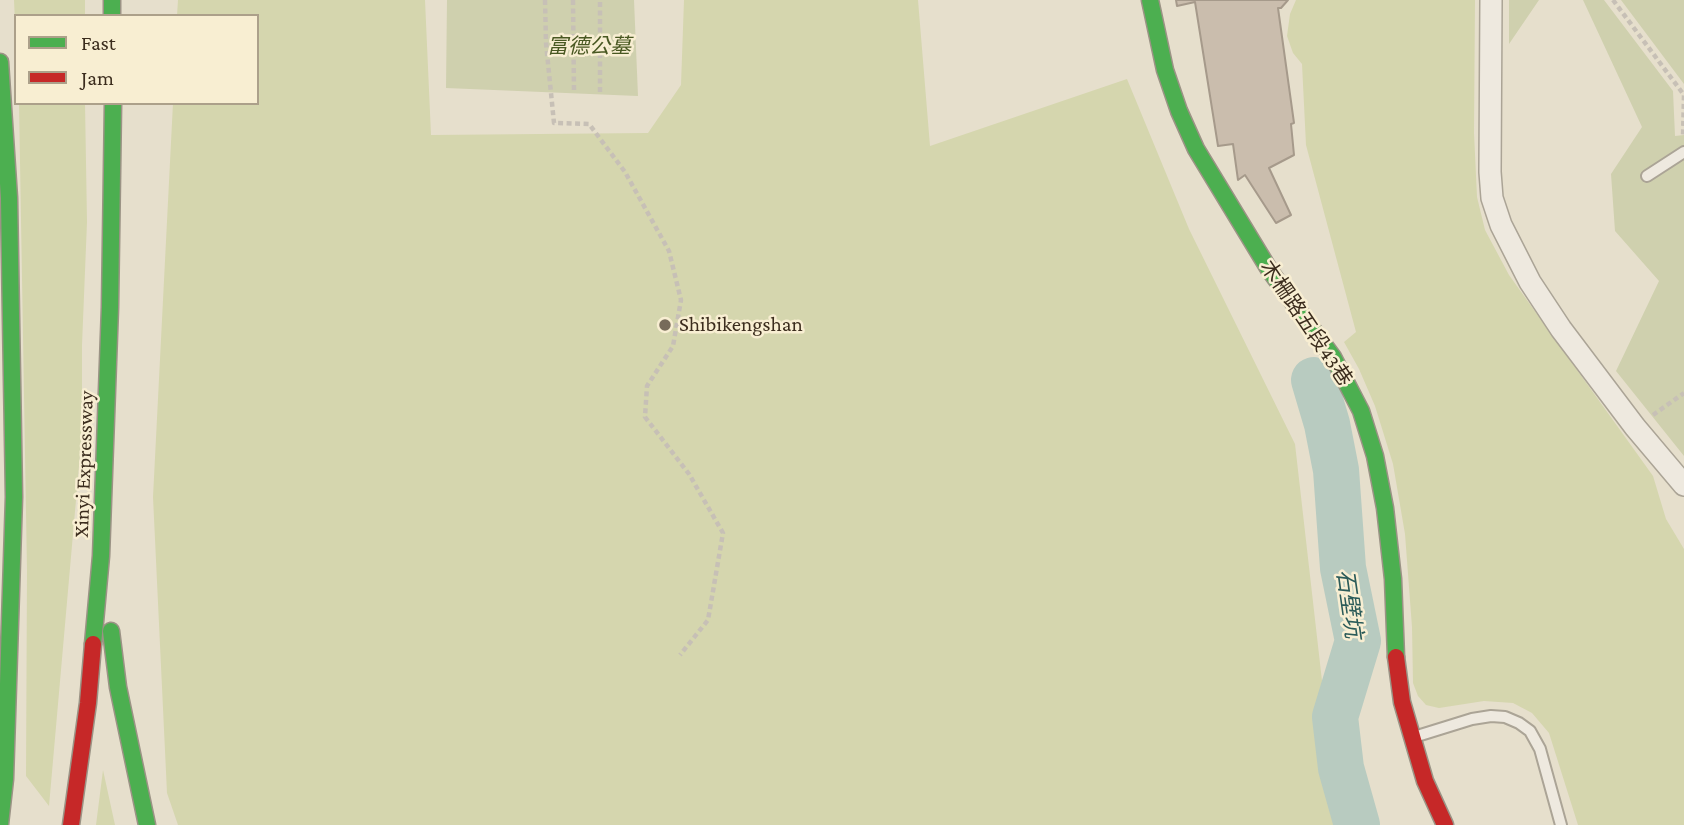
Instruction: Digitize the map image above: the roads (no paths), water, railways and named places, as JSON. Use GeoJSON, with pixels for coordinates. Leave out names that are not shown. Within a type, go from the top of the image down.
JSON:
{"type":"FeatureCollection","features":[{"type":"Feature","properties":{"kind":"main road","name":"木柵路五段43巷"},"geometry":{"type":"LineString","coordinates":[[1150,0],[1166,71],[1179,111],[1196,149],[1270,271],[1333,357],[1348,382],[1367,429],[1385,508],[1393,579],[1397,676],[1411,738],[1445,825]]}},
{"type":"Feature","properties":{"kind":"main road"},"geometry":{"type":"LineString","coordinates":[[0,62],[9,198],[13,411],[11,635],[5,779],[0,824]]}},
{"type":"Feature","properties":{"kind":"main road","name":"Xinyi Expressway"},"geometry":{"type":"LineString","coordinates":[[71,825],[88,703],[101,556],[110,307],[113,105]]}},
{"type":"Feature","properties":{"kind":"main road"},"geometry":{"type":"LineString","coordinates":[[101,556],[118,687],[147,825]]}},
{"type":"Feature","properties":{"kind":"street"},"geometry":{"type":"LineString","coordinates":[[1491,0],[1489,148],[1495,211],[1530,282],[1561,329],[1635,427],[1678,478]]}},
{"type":"Feature","properties":{"kind":"lane"},"geometry":{"type":"LineString","coordinates":[[1647,176],[1684,150]]}},
{"type":"Feature","properties":{"kind":"lane"},"geometry":{"type":"LineString","coordinates":[[1411,738],[1472,719],[1491,716],[1504,717],[1519,723],[1530,731],[1540,748],[1561,825]]}},
{"type":"Feature","properties":{"kind":"waterway","name":"石壁坑"},"geometry":{"type":"LineString","coordinates":[[1314,380],[1327,424],[1336,470],[1343,568],[1358,641],[1335,717],[1341,768],[1357,825]]}},
{"type":"Feature","properties":{"kind":"place","name":"Shibikengshan"},"geometry":{"type":"Point","coordinates":[665,325]}},
{"type":"Feature","properties":{"kind":"park label","name":"富德公墓"},"geometry":{"type":"Point","coordinates":[589,47]}}]}
